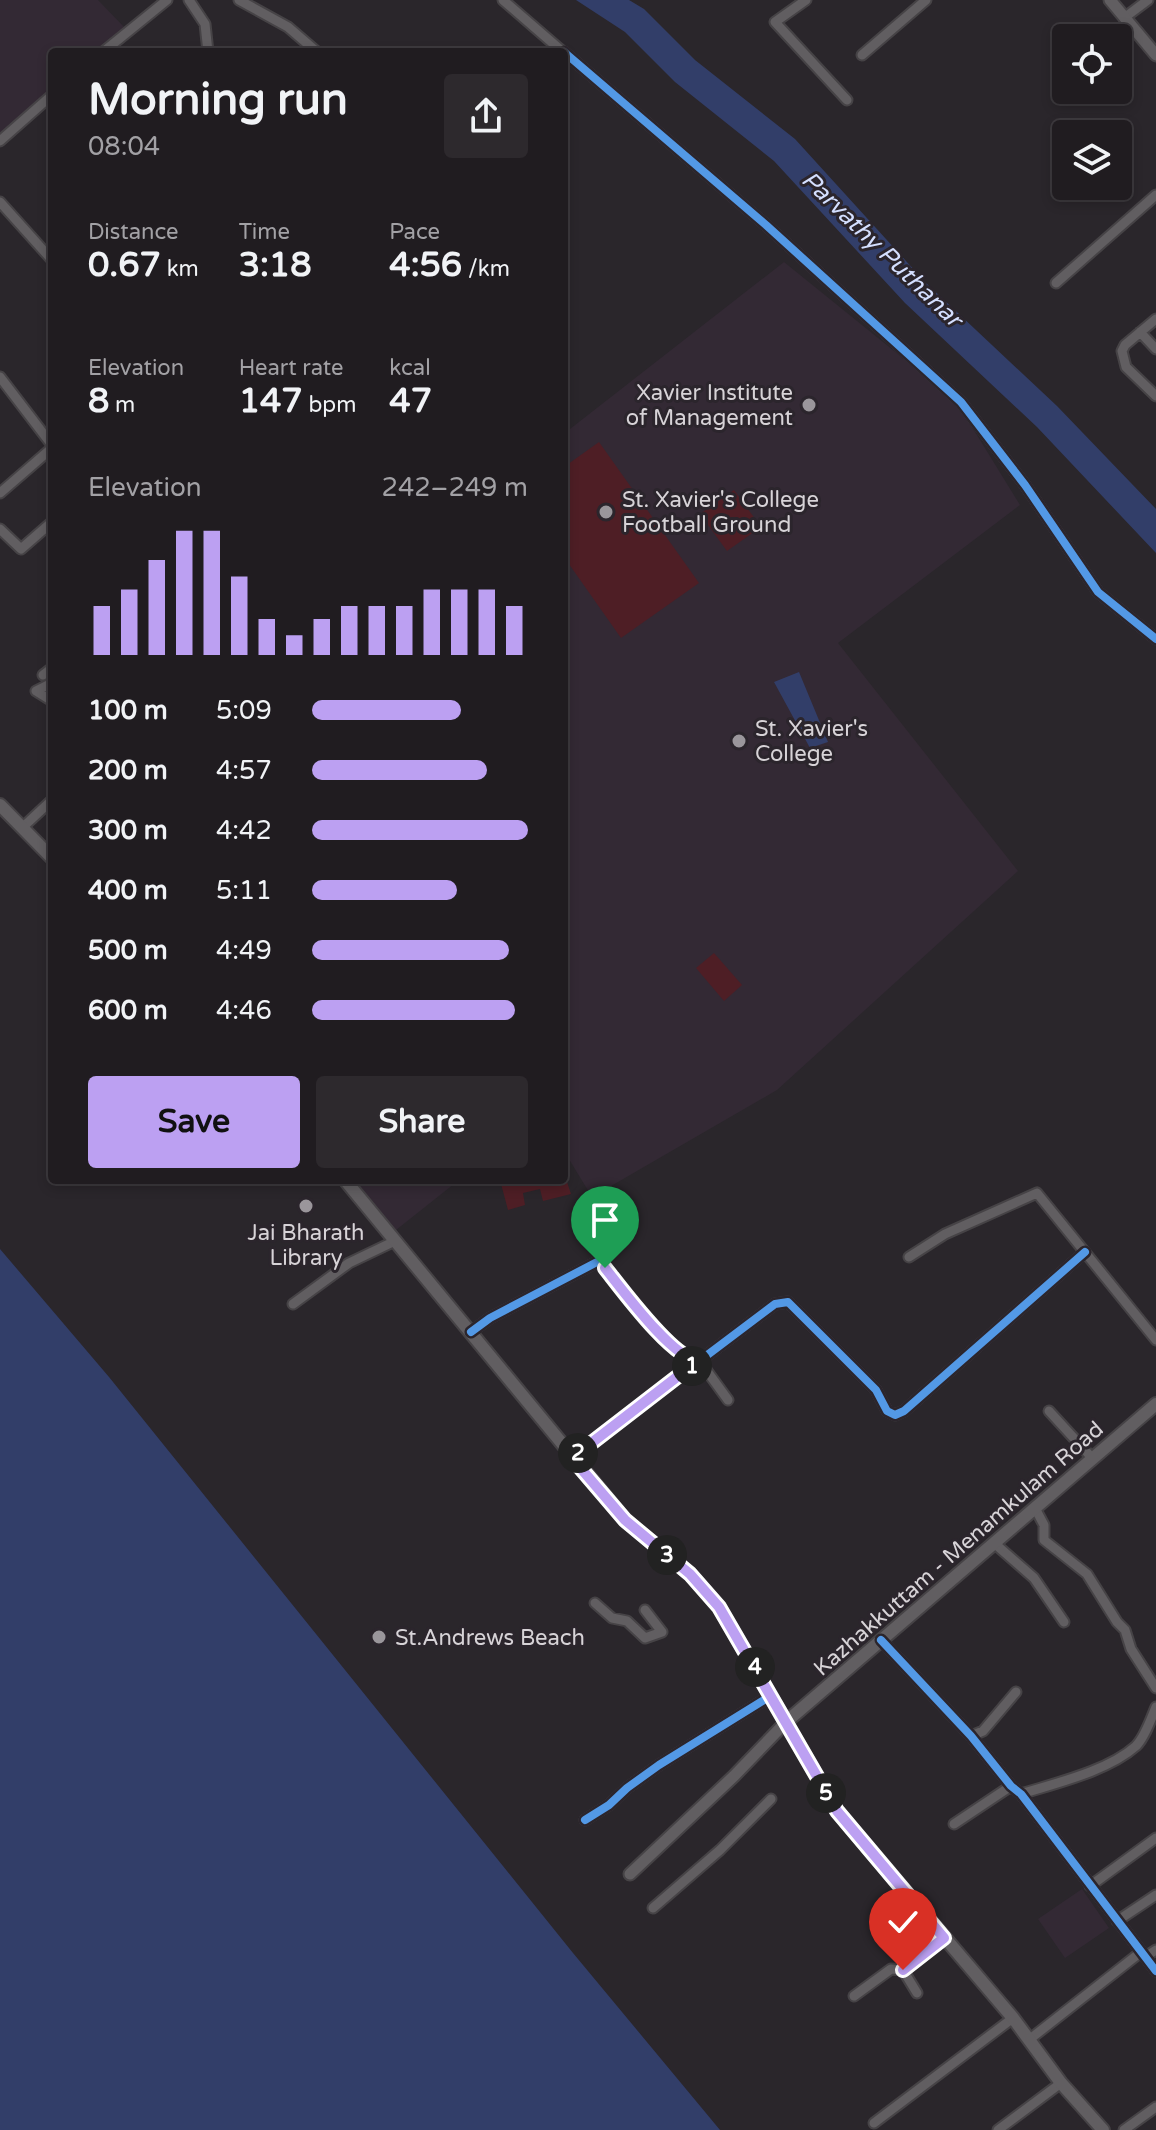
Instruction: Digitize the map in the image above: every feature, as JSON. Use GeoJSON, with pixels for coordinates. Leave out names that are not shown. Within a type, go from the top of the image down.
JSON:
{"type":"FeatureCollection","features":[{"type":"Feature","properties":{"kind":"main road"},"geometry":{"type":"LineString","coordinates":[[0,805],[48,854]]}},
{"type":"Feature","properties":{"kind":"main road"},"geometry":{"type":"LineString","coordinates":[[348,1184],[625,1520],[690,1574],[719,1607],[837,1811],[1013,2018],[1061,2083],[1103,2130]]}},
{"type":"Feature","properties":{"kind":"main road","name":"Kazhakkuttam - Menamkulam Road"},"geometry":{"type":"LineString","coordinates":[[786,1722],[1156,1404]]}},
{"type":"Feature","properties":{"kind":"street"},"geometry":{"type":"LineString","coordinates":[[108,48],[167,0]]}},
{"type":"Feature","properties":{"kind":"street"},"geometry":{"type":"LineString","coordinates":[[189,0],[205,24],[208,48]]}},
{"type":"Feature","properties":{"kind":"street"},"geometry":{"type":"LineString","coordinates":[[239,0],[288,27],[312,48]]}},
{"type":"Feature","properties":{"kind":"street"},"geometry":{"type":"LineString","coordinates":[[503,0],[559,48]]}},
{"type":"Feature","properties":{"kind":"street"},"geometry":{"type":"LineString","coordinates":[[806,0],[775,22],[847,100]]}},
{"type":"Feature","properties":{"kind":"street"},"geometry":{"type":"LineString","coordinates":[[862,55],[926,0]]}},
{"type":"Feature","properties":{"kind":"street"},"geometry":{"type":"LineString","coordinates":[[1110,0],[1156,55]]}},
{"type":"Feature","properties":{"kind":"street"},"geometry":{"type":"LineString","coordinates":[[1124,18],[1148,0]]}},
{"type":"Feature","properties":{"kind":"street"},"geometry":{"type":"LineString","coordinates":[[568,55],[766,225],[961,402],[1025,485],[1098,592],[1156,639]]}},
{"type":"Feature","properties":{"kind":"street"},"geometry":{"type":"LineString","coordinates":[[0,141],[48,99]]}},
{"type":"Feature","properties":{"kind":"street"},"geometry":{"type":"LineString","coordinates":[[1056,283],[1156,195]]}},
{"type":"Feature","properties":{"kind":"street"},"geometry":{"type":"LineString","coordinates":[[0,202],[48,256]]}},
{"type":"Feature","properties":{"kind":"street"},"geometry":{"type":"LineString","coordinates":[[1156,319],[1122,351],[1126,367],[1156,396]]}},
{"type":"Feature","properties":{"kind":"street"},"geometry":{"type":"LineString","coordinates":[[1140,332],[1156,349]]}},
{"type":"Feature","properties":{"kind":"street"},"geometry":{"type":"LineString","coordinates":[[0,377],[48,441]]}},
{"type":"Feature","properties":{"kind":"street"},"geometry":{"type":"LineString","coordinates":[[0,493],[48,450]]}},
{"type":"Feature","properties":{"kind":"street"},"geometry":{"type":"LineString","coordinates":[[0,529],[21,549],[48,525]]}},
{"type":"Feature","properties":{"kind":"street"},"geometry":{"type":"LineString","coordinates":[[43,675],[48,671]]}},
{"type":"Feature","properties":{"kind":"street"},"geometry":{"type":"LineString","coordinates":[[48,685],[36,691],[48,698]]}},
{"type":"Feature","properties":{"kind":"street"},"geometry":{"type":"LineString","coordinates":[[23,827],[48,804]]}},
{"type":"Feature","properties":{"kind":"street"},"geometry":{"type":"LineString","coordinates":[[909,1257],[945,1234],[1037,1193],[1156,1340]]}},
{"type":"Feature","properties":{"kind":"street"},"geometry":{"type":"LineString","coordinates":[[293,1304],[349,1263],[395,1241]]}},
{"type":"Feature","properties":{"kind":"street"},"geometry":{"type":"LineString","coordinates":[[572,1458],[775,1304],[788,1302],[876,1390],[887,1411],[899,1415],[1085,1252]]}},
{"type":"Feature","properties":{"kind":"street"},"geometry":{"type":"LineString","coordinates":[[471,1332],[490,1318],[597,1262],[603,1265],[648,1322],[686,1358],[699,1360],[728,1400]]}},
{"type":"Feature","properties":{"kind":"street"},"geometry":{"type":"LineString","coordinates":[[1049,1411],[1093,1459]]}},
{"type":"Feature","properties":{"kind":"street"},"geometry":{"type":"LineString","coordinates":[[1035,1508],[1044,1525],[1044,1540],[1087,1574],[1125,1630],[1131,1649],[1156,1688]]}},
{"type":"Feature","properties":{"kind":"street"},"geometry":{"type":"LineString","coordinates":[[994,1543],[1034,1578],[1064,1622]]}},
{"type":"Feature","properties":{"kind":"street"},"geometry":{"type":"LineString","coordinates":[[595,1603],[612,1618],[627,1621],[645,1638],[662,1632],[645,1610]]}},
{"type":"Feature","properties":{"kind":"street"},"geometry":{"type":"LineString","coordinates":[[881,1640],[1021,1794],[1156,1971]]}},
{"type":"Feature","properties":{"kind":"street"},"geometry":{"type":"LineString","coordinates":[[971,1736],[983,1731],[1016,1692]]}},
{"type":"Feature","properties":{"kind":"street"},"geometry":{"type":"LineString","coordinates":[[585,1820],[659,1765],[772,1695]]}},
{"type":"Feature","properties":{"kind":"street"},"geometry":{"type":"LineString","coordinates":[[1021,1794],[1070,1779],[1121,1755],[1138,1744],[1156,1707]]}},
{"type":"Feature","properties":{"kind":"street"},"geometry":{"type":"LineString","coordinates":[[630,1874],[786,1722]]}},
{"type":"Feature","properties":{"kind":"street"},"geometry":{"type":"LineString","coordinates":[[954,1824],[1011,1786]]}},
{"type":"Feature","properties":{"kind":"street"},"geometry":{"type":"LineString","coordinates":[[653,1908],[720,1850],[771,1799]]}},
{"type":"Feature","properties":{"kind":"street"},"geometry":{"type":"LineString","coordinates":[[1090,1886],[1156,1838]]}},
{"type":"Feature","properties":{"kind":"street"},"geometry":{"type":"LineString","coordinates":[[1117,1921],[1156,1895]]}},
{"type":"Feature","properties":{"kind":"street"},"geometry":{"type":"LineString","coordinates":[[854,1996],[891,1969],[903,1970],[944,1938]]}},
{"type":"Feature","properties":{"kind":"street"},"geometry":{"type":"LineString","coordinates":[[1030,2039],[1143,1954],[1156,1950]]}},
{"type":"Feature","properties":{"kind":"street"},"geometry":{"type":"LineString","coordinates":[[903,1970],[917,1993]]}},
{"type":"Feature","properties":{"kind":"street"},"geometry":{"type":"LineString","coordinates":[[874,2123],[1013,2018]]}},
{"type":"Feature","properties":{"kind":"street"},"geometry":{"type":"LineString","coordinates":[[998,2130],[1061,2083]]}},
{"type":"Feature","properties":{"kind":"street"},"geometry":{"type":"LineString","coordinates":[[1124,2130],[1156,2107]]}},
{"type":"Feature","properties":{"kind":"shaded area"},"geometry":{"type":"Polygon","coordinates":[[[0,0],[98,0],[124,27],[100,48],[48,48],[48,94],[0,136],[0,0]]]}},
{"type":"Feature","properties":{"kind":"shaded area","name":"St. Xavier's College"},"geometry":{"type":"Polygon","coordinates":[[[784,262],[956,401],[1020,505],[838,643],[1018,871],[777,1090],[592,1197],[568,1158],[568,427],[570,429],[784,262]]]}},
{"type":"Feature","properties":{"kind":"shaded area","name":"St. Xavier's College Football Ground"},"geometry":{"type":"Polygon","coordinates":[[[599,442],[699,583],[621,638],[568,563],[568,464],[599,442]]]}},
{"type":"Feature","properties":{"kind":"shaded area"},"geometry":{"type":"Polygon","coordinates":[[[734,490],[761,527],[727,551],[700,514],[734,490]]]}},
{"type":"Feature","properties":{"kind":"shaded area"},"geometry":{"type":"Polygon","coordinates":[[[714,953],[742,985],[724,1001],[696,968],[714,953]]]}},
{"type":"Feature","properties":{"kind":"shaded area"},"geometry":{"type":"Polygon","coordinates":[[[352,1184],[454,1184],[391,1234],[352,1184]]]}},
{"type":"Feature","properties":{"kind":"shaded area"},"geometry":{"type":"Polygon","coordinates":[[[501,1184],[568,1184],[571,1194],[543,1201],[540,1189],[523,1193],[525,1205],[508,1210],[501,1184]]]}},
{"type":"Feature","properties":{"kind":"shaded area"},"geometry":{"type":"Polygon","coordinates":[[[1082,1889],[1109,1928],[1065,1958],[1038,1919],[1082,1889]]]}},
{"type":"Feature","properties":{"kind":"water","name":"Parvathy Puthanar"},"geometry":{"type":"Polygon","coordinates":[[[576,0],[629,0],[644,9],[695,60],[795,139],[926,283],[1057,406],[1156,509],[1156,553],[1037,427],[905,303],[774,161],[675,82],[625,32],[576,0]]]}},
{"type":"Feature","properties":{"kind":"water"},"geometry":{"type":"Polygon","coordinates":[[[799,672],[828,742],[810,748],[774,682],[799,672]]]}},
{"type":"Feature","properties":{"kind":"water"},"geometry":{"type":"Polygon","coordinates":[[[0,1249],[109,1377],[573,1953],[720,2130],[0,2130],[0,1249]]]}},
{"type":"Feature","properties":{"kind":"cycle path"},"geometry":{"type":"LineString","coordinates":[[568,55],[766,225],[961,402],[1025,485],[1098,592],[1156,639]]}},
{"type":"Feature","properties":{"kind":"cycle path"},"geometry":{"type":"LineString","coordinates":[[471,1332],[490,1318],[597,1262],[603,1265],[648,1322],[691,1361],[706,1356],[775,1304],[788,1302],[876,1390],[887,1411],[895,1415],[904,1411],[1085,1252]]}},
{"type":"Feature","properties":{"kind":"cycle path"},"geometry":{"type":"LineString","coordinates":[[881,1640],[1021,1794],[1156,1971]]}},
{"type":"Feature","properties":{"kind":"cycle path"},"geometry":{"type":"LineString","coordinates":[[585,1820],[659,1765],[772,1695]]}},
{"type":"Feature","properties":{"kind":"place","name":"Xavier Institute of Management"},"geometry":{"type":"Point","coordinates":[809,405]}},
{"type":"Feature","properties":{"kind":"place","name":"St. Xavier's College Football Ground"},"geometry":{"type":"Point","coordinates":[606,512]}},
{"type":"Feature","properties":{"kind":"place","name":"St. Xavier's College"},"geometry":{"type":"Point","coordinates":[739,741]}},
{"type":"Feature","properties":{"kind":"place","name":"Jai Bharath Library"},"geometry":{"type":"Point","coordinates":[306,1206]}},
{"type":"Feature","properties":{"kind":"place","name":"St.Andrews Beach"},"geometry":{"type":"Point","coordinates":[379,1637]}},
{"type":"Feature","properties":{"kind":"route"},"geometry":{"type":"LineString","coordinates":[[605,1268],[648,1322],[686,1358],[699,1360],[572,1458],[625,1520],[690,1574],[719,1607],[837,1811],[944,1938],[903,1970]]}}]}
